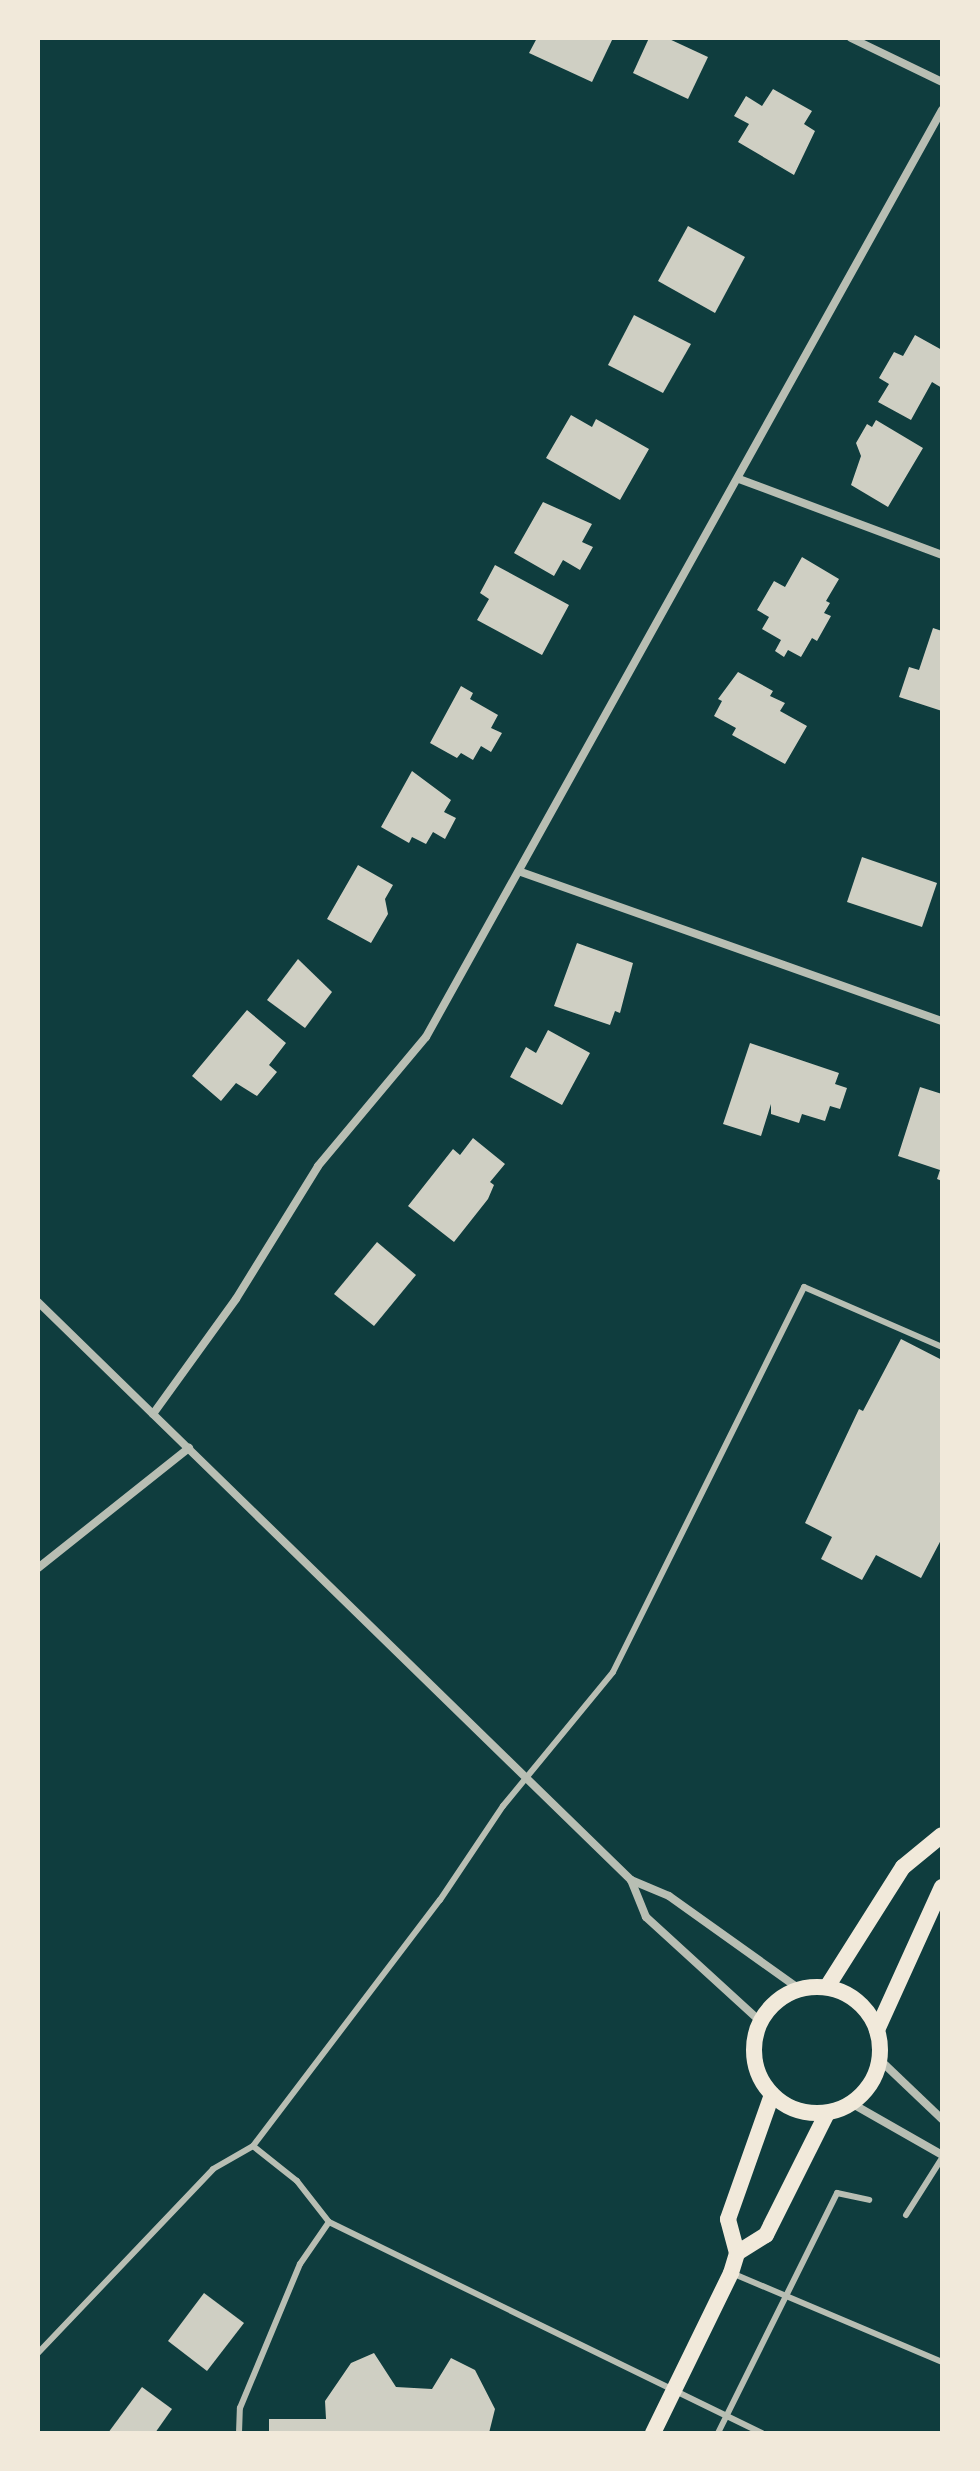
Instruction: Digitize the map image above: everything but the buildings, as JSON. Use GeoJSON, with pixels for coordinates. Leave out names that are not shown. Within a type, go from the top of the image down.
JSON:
{"type":"FeatureCollection","features":[{"type":"Feature","properties":{"kind":"main road"},"geometry":{"type":"LineString","coordinates":[[827,1987],[903,1867],[942,1835]]}},
{"type":"Feature","properties":{"kind":"main road"},"geometry":{"type":"LineString","coordinates":[[877,2030],[942,1887]]}},
{"type":"Feature","properties":{"kind":"main road"},"geometry":{"type":"LineString","coordinates":[[827,1987],[862,2004],[877,2030],[880,2060],[874,2079],[851,2103],[827,2113],[797,2109],[772,2095],[754,2059],[760,2021],[772,2005],[798,1988],[827,1987]]}},
{"type":"Feature","properties":{"kind":"main road"},"geometry":{"type":"LineString","coordinates":[[653,2433],[731,2273],[737,2253],[728,2219],[772,2095]]}},
{"type":"Feature","properties":{"kind":"main road"},"geometry":{"type":"LineString","coordinates":[[737,2253],[766,2235],[827,2113]]}},
{"type":"Feature","properties":{"kind":"street"},"geometry":{"type":"LineString","coordinates":[[851,38],[942,82]]}},
{"type":"Feature","properties":{"kind":"street"},"geometry":{"type":"LineString","coordinates":[[153,1414],[236,1299],[318,1166],[426,1037],[521,872],[942,110]]}},
{"type":"Feature","properties":{"kind":"street"},"geometry":{"type":"LineString","coordinates":[[739,479],[942,555]]}},
{"type":"Feature","properties":{"kind":"street"},"geometry":{"type":"LineString","coordinates":[[521,872],[942,1021]]}},
{"type":"Feature","properties":{"kind":"street"},"geometry":{"type":"LineString","coordinates":[[38,1302],[525,1783],[631,1880],[669,1896],[798,1988]]}},
{"type":"Feature","properties":{"kind":"street"},"geometry":{"type":"LineString","coordinates":[[38,1568],[189,1448]]}},
{"type":"Feature","properties":{"kind":"street"},"geometry":{"type":"LineString","coordinates":[[631,1880],[646,1917],[760,2021]]}},
{"type":"Feature","properties":{"kind":"street"},"geometry":{"type":"LineString","coordinates":[[880,2060],[942,2119]]}},
{"type":"Feature","properties":{"kind":"street"},"geometry":{"type":"LineString","coordinates":[[851,2103],[942,2156]]}},
{"type":"Feature","properties":{"kind":"lane"},"geometry":{"type":"LineString","coordinates":[[38,2353],[213,2169],[253,2146],[440,1900],[503,1806],[525,1783],[613,1672],[804,1287],[942,1347]]}},
{"type":"Feature","properties":{"kind":"lane"},"geometry":{"type":"LineString","coordinates":[[253,2146],[297,2181],[329,2222],[673,2393],[762,2433]]}},
{"type":"Feature","properties":{"kind":"lane"},"geometry":{"type":"LineString","coordinates":[[906,2215],[942,2156]]}},
{"type":"Feature","properties":{"kind":"lane"},"geometry":{"type":"LineString","coordinates":[[718,2433],[837,2193],[869,2200]]}},
{"type":"Feature","properties":{"kind":"lane"},"geometry":{"type":"LineString","coordinates":[[239,2433],[240,2408],[300,2264],[329,2222]]}},
{"type":"Feature","properties":{"kind":"lane"},"geometry":{"type":"LineString","coordinates":[[731,2273],[787,2294],[942,2362]]}}]}
